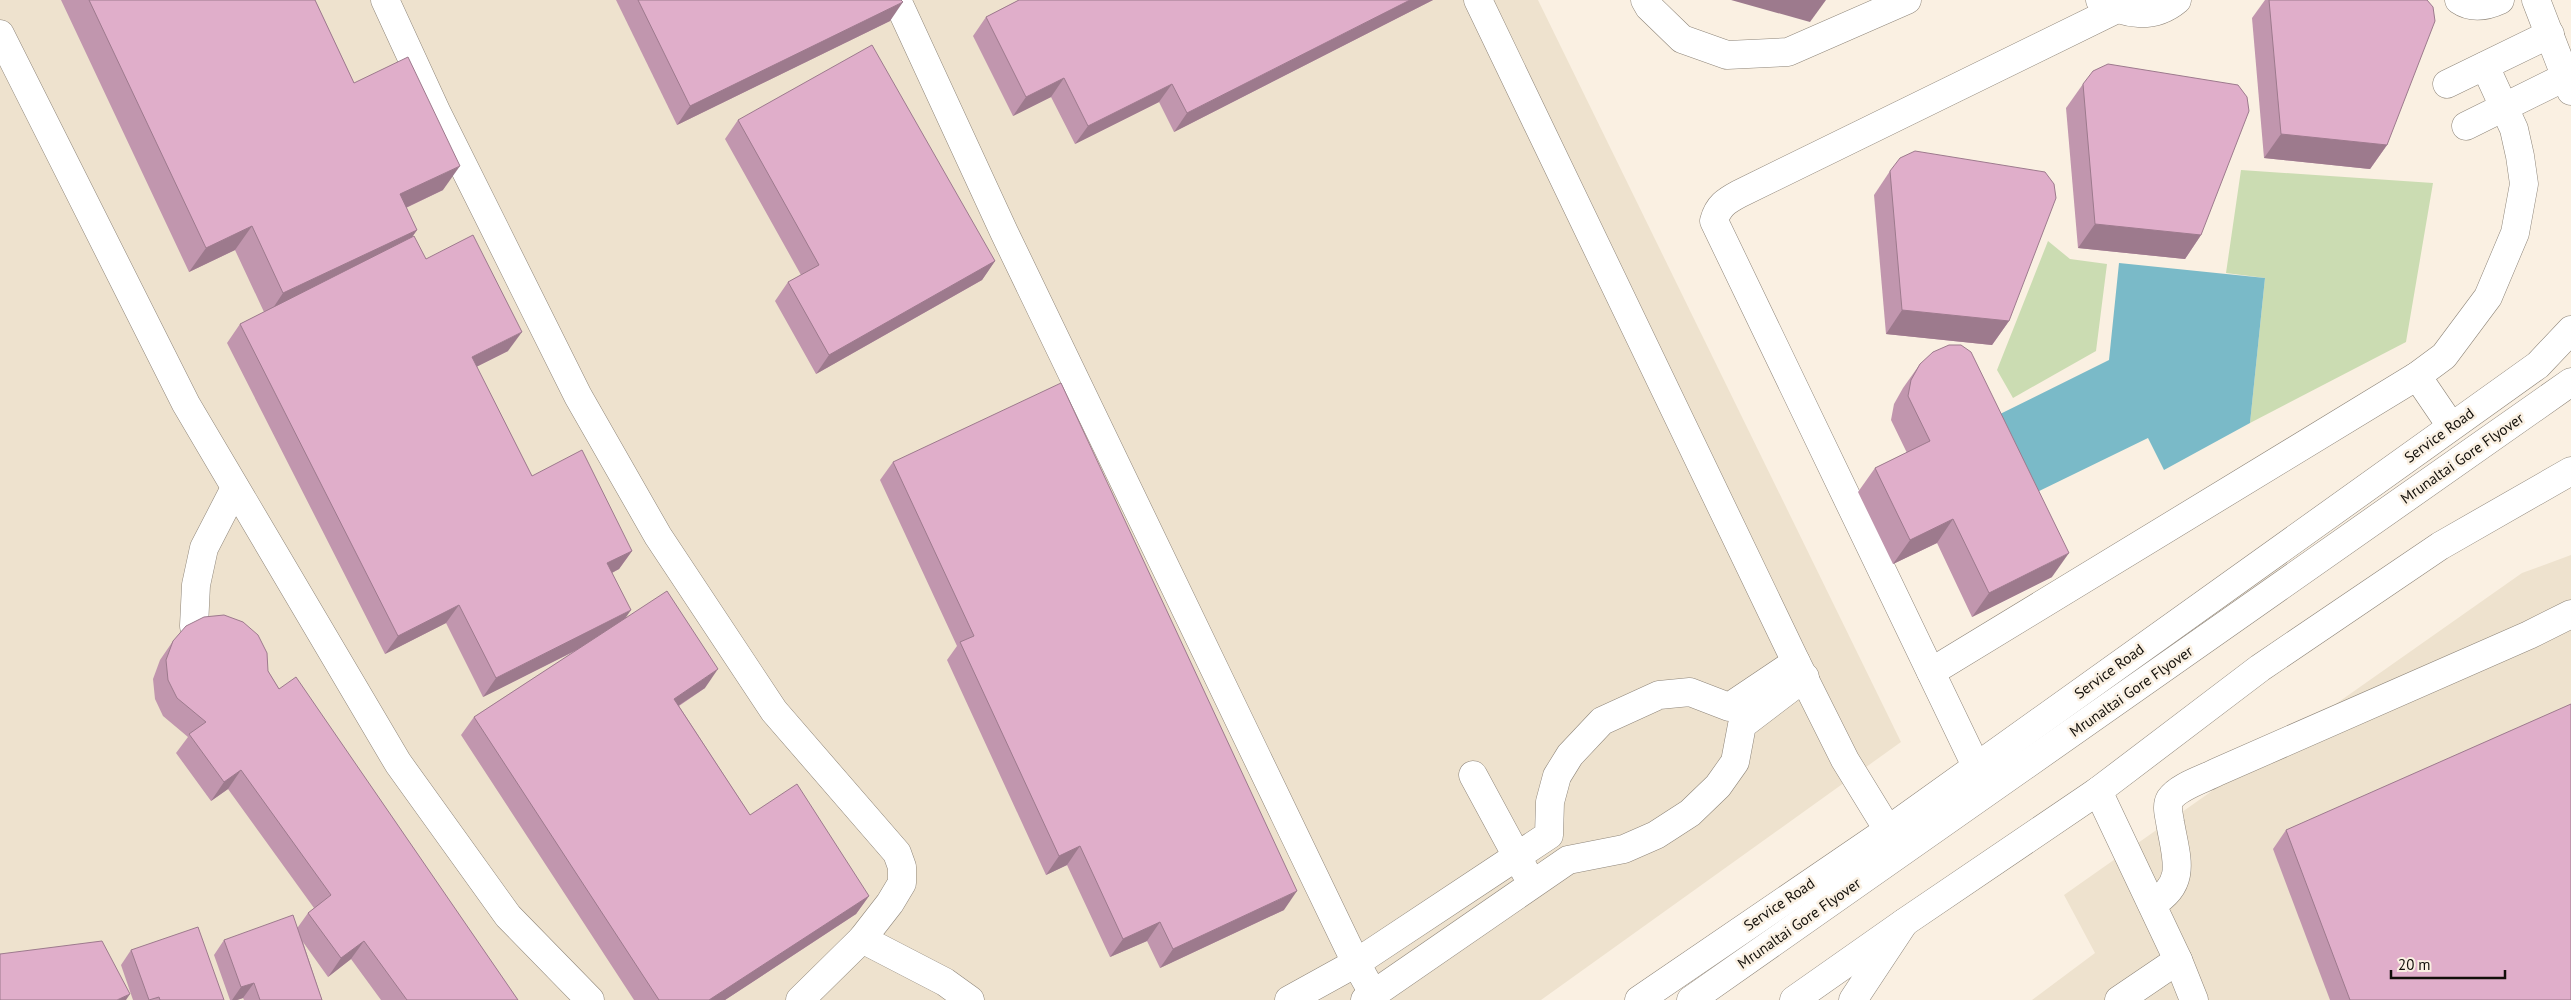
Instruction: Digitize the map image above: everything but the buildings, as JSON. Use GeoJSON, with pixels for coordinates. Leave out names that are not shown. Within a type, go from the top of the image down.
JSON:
{"type":"FeatureCollection","features":[{"type":"Feature","properties":{"kind":"main road"},"geometry":{"type":"LineString","coordinates":[[385,0],[437,112],[578,396],[658,536],[774,710],[897,853],[902,867],[902,883],[890,903],[862,939],[800,1000]]}},
{"type":"Feature","properties":{"kind":"main road"},"geometry":{"type":"LineString","coordinates":[[897,0],[1004,232],[1356,962],[1370,997],[1568,860],[1624,849],[1656,835],[1690,813],[1718,786],[1735,762],[1735,716]]}},
{"type":"Feature","properties":{"kind":"main road"},"geometry":{"type":"LineString","coordinates":[[1478,0],[1845,760],[1888,830]]}},
{"type":"Feature","properties":{"kind":"main road"},"geometry":{"type":"LineString","coordinates":[[1645,0],[1649,8],[1682,39],[1727,55],[1788,52],[1907,0]]}},
{"type":"Feature","properties":{"kind":"main road"},"geometry":{"type":"LineString","coordinates":[[1976,766],[1714,221],[1716,210],[1723,203],[1739,194],[2107,5],[2136,14],[2156,12],[2177,0]]}},
{"type":"Feature","properties":{"kind":"main road"},"geometry":{"type":"LineString","coordinates":[[2459,0],[2472,5],[2487,6],[2500,0]]}},
{"type":"Feature","properties":{"kind":"main road"},"geometry":{"type":"LineString","coordinates":[[2466,126],[2504,107],[2568,84],[2536,0]]}},
{"type":"Feature","properties":{"kind":"main road"},"geometry":{"type":"LineString","coordinates":[[0,34],[186,404],[398,763],[508,916],[590,1000]]}},
{"type":"Feature","properties":{"kind":"main road"},"geometry":{"type":"LineString","coordinates":[[2447,84],[2550,34]]}},
{"type":"Feature","properties":{"kind":"main road"},"geometry":{"type":"LineString","coordinates":[[1931,672],[2417,376],[2444,356],[2488,297],[2515,233],[2524,184],[2514,129],[2486,66]]}},
{"type":"Feature","properties":{"kind":"main road","name":"Service Road"},"geometry":{"type":"LineString","coordinates":[[1639,1000],[1888,830],[2538,365],[2571,330]]}},
{"type":"Feature","properties":{"kind":"main road"},"geometry":{"type":"LineString","coordinates":[[2538,365],[2571,360]]}},
{"type":"Feature","properties":{"kind":"main road"},"geometry":{"type":"LineString","coordinates":[[2417,376],[2451,426]]}},
{"type":"Feature","properties":{"kind":"main road","name":"Mrunaltai Gore Flyover"},"geometry":{"type":"LineString","coordinates":[[1691,1000],[2571,382]]}},
{"type":"Feature","properties":{"kind":"main road"},"geometry":{"type":"LineString","coordinates":[[1794,1000],[2098,791],[2260,668],[2440,546],[2571,471]]}},
{"type":"Feature","properties":{"kind":"main road"},"geometry":{"type":"LineString","coordinates":[[194,626],[196,585],[204,548],[235,488]]}},
{"type":"Feature","properties":{"kind":"main road"},"geometry":{"type":"LineString","coordinates":[[2152,904],[2167,895],[2175,882],[2177,867],[2168,810],[2170,800],[2178,792],[2218,772],[2520,639],[2571,614]]}},
{"type":"Feature","properties":{"kind":"main road"},"geometry":{"type":"LineString","coordinates":[[1735,716],[1801,670]]}},
{"type":"Feature","properties":{"kind":"main road"},"geometry":{"type":"LineString","coordinates":[[1568,860],[1550,835],[1550,802],[1557,776],[1570,755],[1602,721],[1659,695],[1690,692],[1735,716]]}},
{"type":"Feature","properties":{"kind":"main road"},"geometry":{"type":"LineString","coordinates":[[1473,775],[1532,884]]}},
{"type":"Feature","properties":{"kind":"main road"},"geometry":{"type":"LineString","coordinates":[[2098,791],[2178,960],[2194,1000]]}},
{"type":"Feature","properties":{"kind":"main road"},"geometry":{"type":"LineString","coordinates":[[1289,1000],[1356,962],[1550,835]]}},
{"type":"Feature","properties":{"kind":"main road"},"geometry":{"type":"LineString","coordinates":[[1853,1000],[1905,922]]}},
{"type":"Feature","properties":{"kind":"main road"},"geometry":{"type":"LineString","coordinates":[[862,939],[945,982],[970,1000]]}},
{"type":"Feature","properties":{"kind":"main road"},"geometry":{"type":"LineString","coordinates":[[2120,1000],[2178,960]]}},
{"type":"Feature","properties":{"kind":"shaded area"},"geometry":{"type":"Polygon","coordinates":[[[0,0],[1538,0],[1901,742],[1541,1000],[0,1000],[0,0]]]}},
{"type":"Feature","properties":{"kind":"shaded area"},"geometry":{"type":"Polygon","coordinates":[[[2571,555],[2571,1000],[2032,1000],[2095,953],[2064,895],[2522,573],[2571,555]]]}},
{"type":"Feature","properties":{"kind":"green space"},"geometry":{"type":"Polygon","coordinates":[[[2241,170],[2433,183],[2406,342],[2250,423],[2265,278],[2226,273],[2241,170]]]}},
{"type":"Feature","properties":{"kind":"green space"},"geometry":{"type":"Polygon","coordinates":[[[2048,241],[2070,259],[2107,264],[2096,351],[2013,398],[1997,370],[2048,241]]]}},
{"type":"Feature","properties":{"kind":"water"},"geometry":{"type":"Polygon","coordinates":[[[2119,263],[2265,278],[2250,423],[2164,470],[2148,438],[2029,496],[1992,418],[2109,360],[2119,263]]]}}]}
